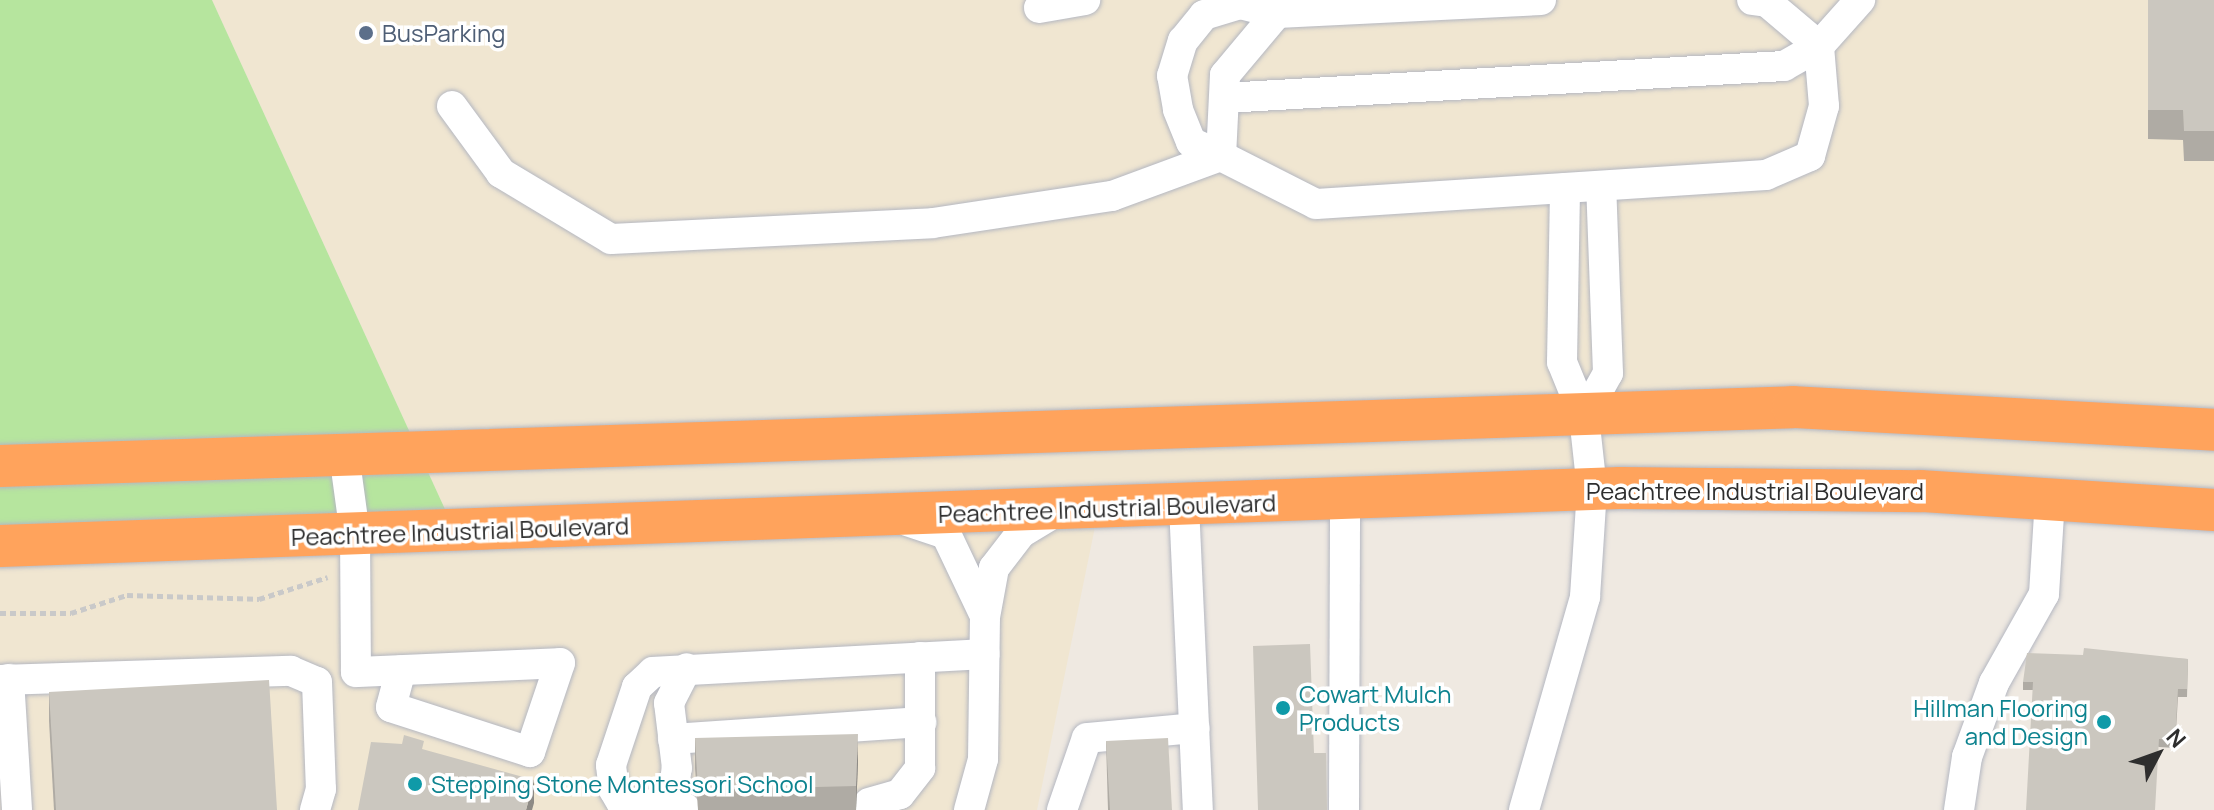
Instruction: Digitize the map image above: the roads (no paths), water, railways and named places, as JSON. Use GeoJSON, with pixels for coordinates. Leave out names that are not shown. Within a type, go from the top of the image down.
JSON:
{"type":"FeatureCollection","features":[{"type":"Feature","properties":{"kind":"highway"},"geometry":{"type":"LineString","coordinates":[[0,466],[1793,407],[2214,430]]}},
{"type":"Feature","properties":{"kind":"highway","name":"Peachtree Industrial Boulevard"},"geometry":{"type":"LineString","coordinates":[[0,546],[892,517],[1592,489],[1793,487],[2214,510]]}},
{"type":"Feature","properties":{"kind":"lane"},"geometry":{"type":"LineString","coordinates":[[1039,8],[1085,0]]}},
{"type":"Feature","properties":{"kind":"lane"},"geometry":{"type":"LineString","coordinates":[[1541,0],[1277,13],[1240,4],[1204,15],[1183,41],[1172,76],[1178,109],[1191,142],[1316,204],[1766,175],[1810,156],[1824,106],[1819,46],[1767,2],[1752,0]]}},
{"type":"Feature","properties":{"kind":"lane"},"geometry":{"type":"LineString","coordinates":[[1224,98],[1784,66],[1819,46],[1860,0]]}},
{"type":"Feature","properties":{"kind":"lane"},"geometry":{"type":"LineString","coordinates":[[1221,156],[1225,75],[1277,13]]}},
{"type":"Feature","properties":{"kind":"lane"},"geometry":{"type":"LineString","coordinates":[[452,106],[501,173],[611,239],[933,223],[1112,196],[1221,156]]}},
{"type":"Feature","properties":{"kind":"lane"},"geometry":{"type":"LineString","coordinates":[[1584,416],[1608,373],[1601,186]]}},
{"type":"Feature","properties":{"kind":"lane"},"geometry":{"type":"LineString","coordinates":[[1524,810],[1585,597],[1592,489],[1584,416],[1562,362],[1565,188]]}},
{"type":"Feature","properties":{"kind":"lane"},"geometry":{"type":"LineString","coordinates":[[344,454],[355,534],[356,672],[512,665],[560,663],[530,752],[391,707],[401,670]]}},
{"type":"Feature","properties":{"kind":"lane"},"geometry":{"type":"LineString","coordinates":[[1344,810],[1345,499]]}},
{"type":"Feature","properties":{"kind":"lane"},"geometry":{"type":"LineString","coordinates":[[1959,810],[1967,757],[1994,683],[2044,594],[2050,499]]}},
{"type":"Feature","properties":{"kind":"lane"},"geometry":{"type":"LineString","coordinates":[[1184,505],[1198,810]]}},
{"type":"Feature","properties":{"kind":"lane"},"geometry":{"type":"LineString","coordinates":[[969,810],[983,759],[985,617],[994,568],[1021,533],[1059,510]]}},
{"type":"Feature","properties":{"kind":"lane"},"geometry":{"type":"LineString","coordinates":[[892,517],[946,534],[972,574],[985,617]]}},
{"type":"Feature","properties":{"kind":"lane"},"geometry":{"type":"LineString","coordinates":[[687,668],[669,703],[679,807],[621,802],[611,765],[637,687],[653,672],[687,668],[985,654]]}},
{"type":"Feature","properties":{"kind":"lane"},"geometry":{"type":"LineString","coordinates":[[869,803],[913,784],[921,722],[920,657]]}},
{"type":"Feature","properties":{"kind":"lane"},"geometry":{"type":"LineString","coordinates":[[317,682],[356,658]]}},
{"type":"Feature","properties":{"kind":"lane"},"geometry":{"type":"LineString","coordinates":[[11,801],[4,679],[291,671],[317,682]]}},
{"type":"Feature","properties":{"kind":"lane"},"geometry":{"type":"LineString","coordinates":[[315,810],[321,789],[317,682]]}},
{"type":"Feature","properties":{"kind":"lane"},"geometry":{"type":"LineString","coordinates":[[673,739],[921,722]]}},
{"type":"Feature","properties":{"kind":"lane"},"geometry":{"type":"LineString","coordinates":[[1062,810],[1087,738],[1195,728]]}},
{"type":"Feature","properties":{"kind":"place","name":"BusParking"},"geometry":{"type":"Point","coordinates":[366,33]}},
{"type":"Feature","properties":{"kind":"place","name":"Cowart Mulch Products"},"geometry":{"type":"Point","coordinates":[1283,708]}},
{"type":"Feature","properties":{"kind":"place","name":"Hillman Flooring and Design"},"geometry":{"type":"Point","coordinates":[2104,722]}},
{"type":"Feature","properties":{"kind":"place","name":"Stepping Stone Montessori School"},"geometry":{"type":"Point","coordinates":[415,784]}}]}
